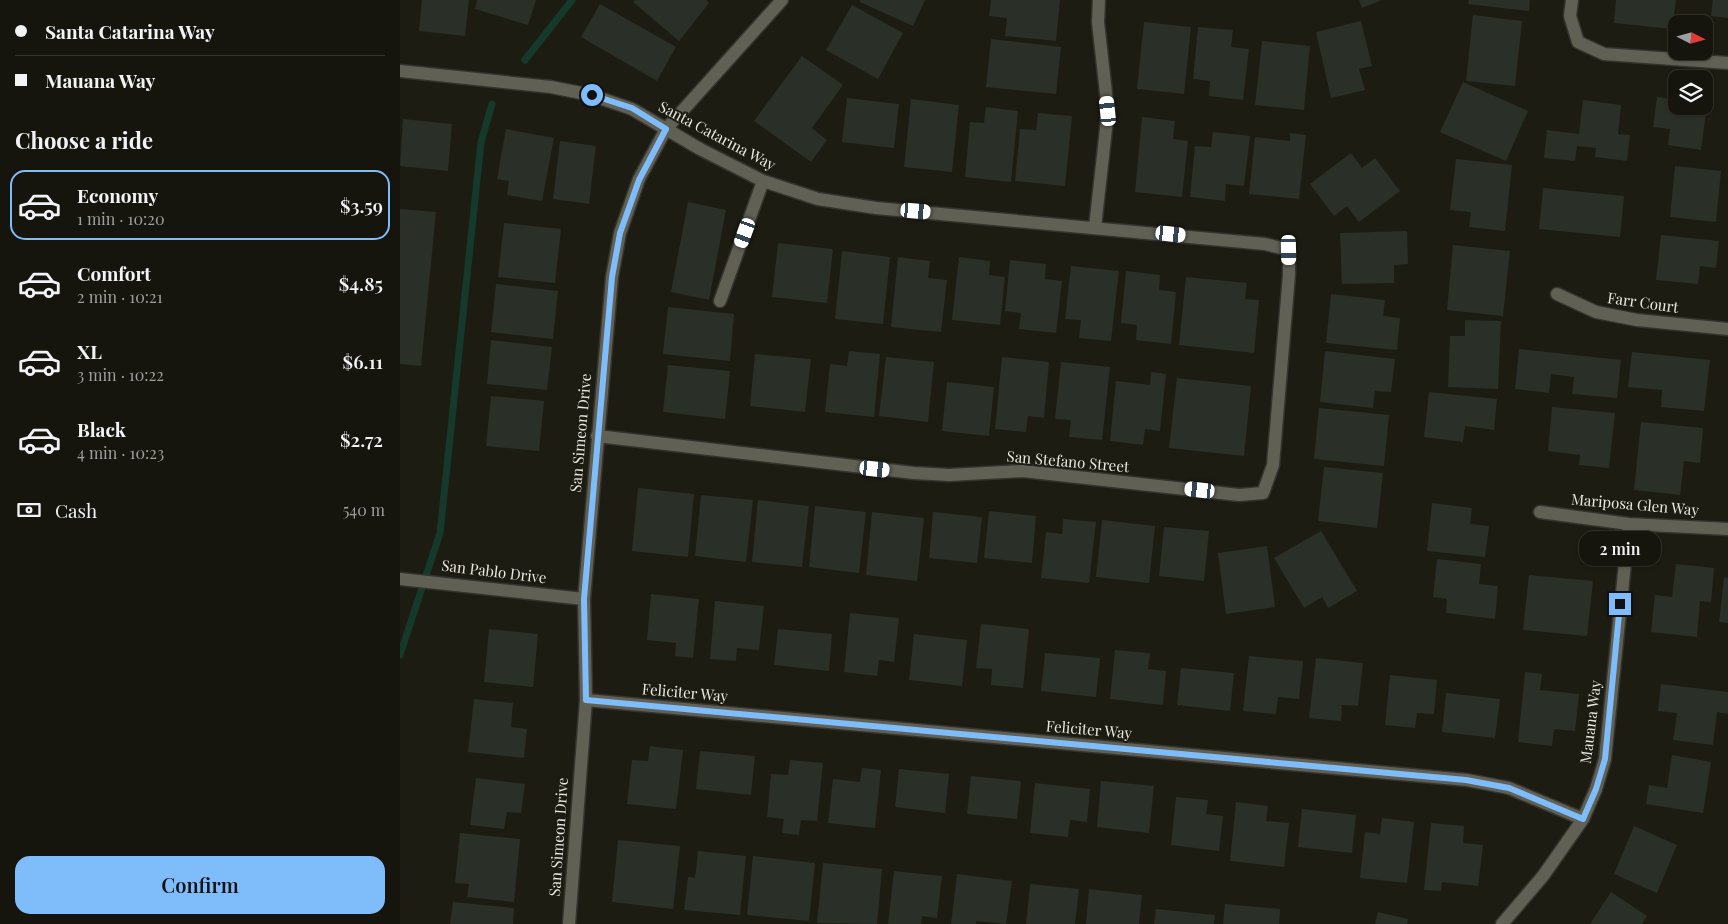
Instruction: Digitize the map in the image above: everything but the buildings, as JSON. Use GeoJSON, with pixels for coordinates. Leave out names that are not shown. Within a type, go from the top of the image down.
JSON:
{"type":"FeatureCollection","features":[{"type":"Feature","properties":{"kind":"street","name":"San Simeon Drive"},"geometry":{"type":"LineString","coordinates":[[569,924],[586,700],[584,599],[612,277],[620,233],[639,180],[666,129],[782,0]]}},
{"type":"Feature","properties":{"kind":"street"},"geometry":{"type":"LineString","coordinates":[[1095,227],[1108,111],[1098,22],[1099,0]]}},
{"type":"Feature","properties":{"kind":"street"},"geometry":{"type":"LineString","coordinates":[[1572,0],[1570,16],[1578,42],[1604,54],[1728,63]]}},
{"type":"Feature","properties":{"kind":"street","name":"Santa Catarina Way"},"geometry":{"type":"LineString","coordinates":[[400,71],[551,87],[592,95],[632,108],[700,149],[763,181],[818,199],[876,208],[1265,244],[1289,250]]}},
{"type":"Feature","properties":{"kind":"street"},"geometry":{"type":"LineString","coordinates":[[720,301],[763,181]]}},
{"type":"Feature","properties":{"kind":"street","name":"San Stefano Street"},"geometry":{"type":"LineString","coordinates":[[597,436],[914,473],[949,475],[1023,472],[1239,495],[1263,493],[1273,465],[1289,275],[1289,250]]}},
{"type":"Feature","properties":{"kind":"street","name":"Farr Court"},"geometry":{"type":"LineString","coordinates":[[1557,294],[1596,312],[1637,320],[1728,329]]}},
{"type":"Feature","properties":{"kind":"street","name":"Mariposa Glen Way"},"geometry":{"type":"LineString","coordinates":[[1540,512],[1628,524],[1728,529]]}},
{"type":"Feature","properties":{"kind":"street","name":"Mauana Way"},"geometry":{"type":"LineString","coordinates":[[1502,924],[1543,876],[1583,819],[1596,789],[1605,759],[1628,524]]}},
{"type":"Feature","properties":{"kind":"street","name":"San Pablo Drive"},"geometry":{"type":"LineString","coordinates":[[404,580],[584,599]]}},
{"type":"Feature","properties":{"kind":"street","name":"Feliciter Way"},"geometry":{"type":"LineString","coordinates":[[586,700],[1466,780],[1509,788],[1583,819]]}},
{"type":"Feature","properties":{"kind":"waterway"},"geometry":{"type":"LineString","coordinates":[[525,60],[572,0]]}},
{"type":"Feature","properties":{"kind":"waterway"},"geometry":{"type":"LineString","coordinates":[[400,655],[440,533],[481,142],[492,104]]}},
{"type":"Feature","properties":{"kind":"route"},"geometry":{"type":"LineString","coordinates":[[592,95],[632,108],[666,129],[639,180],[620,233],[612,277],[584,599],[586,700],[1466,780],[1509,788],[1583,819],[1596,789],[1605,759],[1620,604]]}}]}
